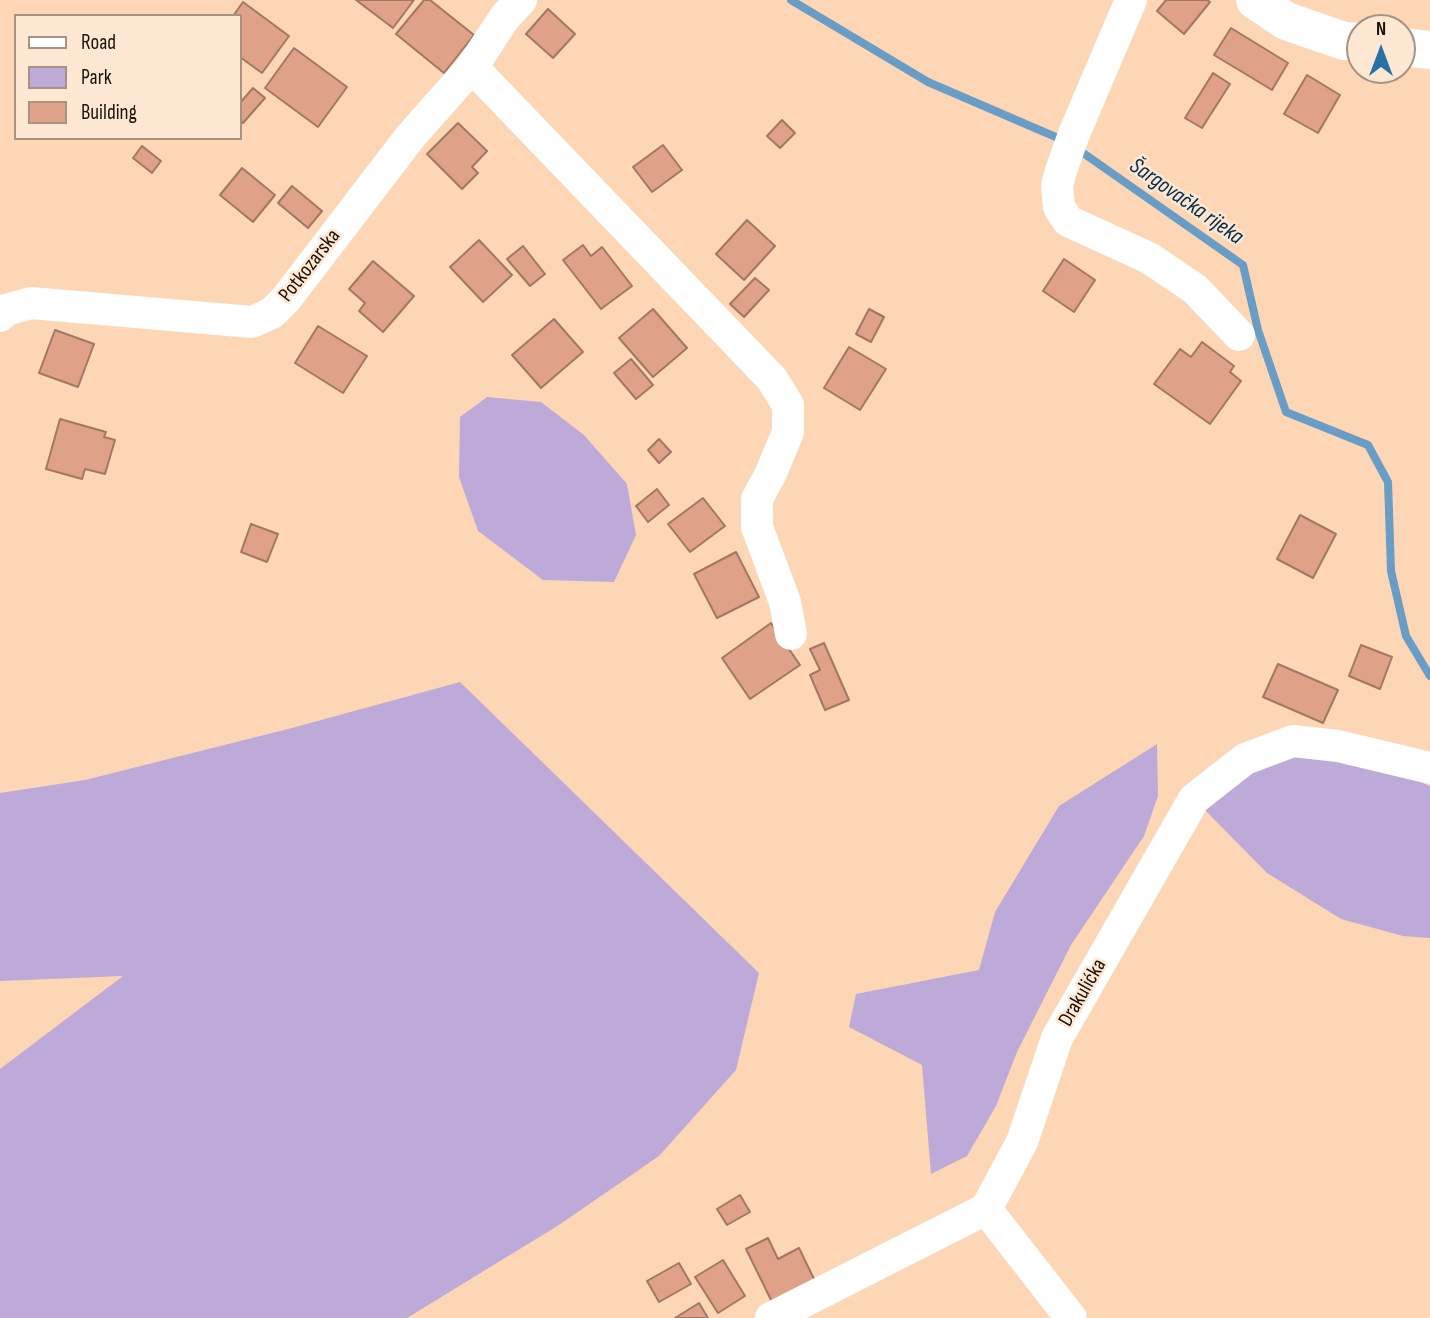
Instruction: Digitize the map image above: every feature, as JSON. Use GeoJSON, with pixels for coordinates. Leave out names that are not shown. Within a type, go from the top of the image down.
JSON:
{"type":"FeatureCollection","features":[{"type":"Feature","properties":{"kind":"street","name":"Potkozarska"},"geometry":{"type":"LineString","coordinates":[[0,316],[6,310],[31,303],[252,322],[272,313],[286,299],[410,137],[472,67],[505,17],[521,0]]}},
{"type":"Feature","properties":{"kind":"street"},"geometry":{"type":"LineString","coordinates":[[1131,0],[1062,168],[1058,185],[1059,208],[1069,221],[1149,258],[1195,289],[1239,335]]}},
{"type":"Feature","properties":{"kind":"street"},"geometry":{"type":"LineString","coordinates":[[1255,0],[1286,21],[1346,41]]}},
{"type":"Feature","properties":{"kind":"street"},"geometry":{"type":"LineString","coordinates":[[472,67],[772,379],[788,405],[788,432],[757,499],[757,527],[785,602],[791,634]]}},
{"type":"Feature","properties":{"kind":"street","name":"Drakulićka"},"geometry":{"type":"LineString","coordinates":[[986,1209],[1022,1142],[1056,1038],[1194,799],[1245,759],[1293,741],[1338,746],[1430,768]]}},
{"type":"Feature","properties":{"kind":"street"},"geometry":{"type":"LineString","coordinates":[[771,1318],[986,1209],[1071,1318]]}},
{"type":"Feature","properties":{"kind":"green space"},"geometry":{"type":"Polygon","coordinates":[[[487,397],[541,402],[584,435],[627,484],[636,535],[614,582],[543,580],[478,531],[459,477],[460,417],[487,397]]]}},
{"type":"Feature","properties":{"kind":"green space"},"geometry":{"type":"Polygon","coordinates":[[[460,682],[759,973],[736,1070],[659,1156],[559,1225],[407,1318],[0,1318],[0,1069],[123,976],[0,981],[0,793],[85,780],[460,682]]]}},
{"type":"Feature","properties":{"kind":"green space"},"geometry":{"type":"Polygon","coordinates":[[[1157,744],[1158,796],[1144,836],[1071,945],[1017,1052],[996,1106],[967,1156],[931,1174],[922,1065],[849,1027],[856,994],[979,970],[995,912],[1059,806],[1157,744]]]}},
{"type":"Feature","properties":{"kind":"green space"},"geometry":{"type":"Polygon","coordinates":[[[1338,746],[1430,786],[1430,938],[1403,936],[1341,919],[1267,873],[1194,799],[1245,759],[1338,746]]]}},
{"type":"Feature","properties":{"kind":"building"},"geometry":{"type":"Polygon","coordinates":[[[356,0],[414,0],[393,28],[356,0]]]}},
{"type":"Feature","properties":{"kind":"building"},"geometry":{"type":"Polygon","coordinates":[[[424,0],[430,0],[474,35],[444,73],[396,34],[424,0]]]}},
{"type":"Feature","properties":{"kind":"building"},"geometry":{"type":"Polygon","coordinates":[[[1166,0],[1210,2],[1184,34],[1157,11],[1166,0]]]}},
{"type":"Feature","properties":{"kind":"building"},"geometry":{"type":"Polygon","coordinates":[[[243,2],[289,36],[262,73],[242,58],[242,14],[234,14],[243,2]]]}},
{"type":"Feature","properties":{"kind":"building"},"geometry":{"type":"Polygon","coordinates":[[[548,9],[575,34],[553,58],[526,34],[548,9]]]}},
{"type":"Feature","properties":{"kind":"building"},"geometry":{"type":"Polygon","coordinates":[[[1231,28],[1288,63],[1272,90],[1214,55],[1231,28]]]}},
{"type":"Feature","properties":{"kind":"building"},"geometry":{"type":"Polygon","coordinates":[[[294,48],[347,87],[318,127],[265,88],[294,48]]]}},
{"type":"Feature","properties":{"kind":"building"},"geometry":{"type":"Polygon","coordinates":[[[1213,73],[1230,84],[1202,128],[1185,118],[1213,73]]]}},
{"type":"Feature","properties":{"kind":"building"},"geometry":{"type":"Polygon","coordinates":[[[1307,75],[1340,95],[1318,133],[1284,114],[1307,75]]]}},
{"type":"Feature","properties":{"kind":"building"},"geometry":{"type":"Polygon","coordinates":[[[253,88],[265,98],[243,123],[242,101],[253,88]]]}},
{"type":"Feature","properties":{"kind":"building"},"geometry":{"type":"Polygon","coordinates":[[[782,120],[795,133],[780,148],[767,136],[782,120]]]}},
{"type":"Feature","properties":{"kind":"building"},"geometry":{"type":"Polygon","coordinates":[[[458,123],[487,151],[472,167],[478,173],[462,189],[427,154],[458,123]]]}},
{"type":"Feature","properties":{"kind":"building"},"geometry":{"type":"Polygon","coordinates":[[[663,145],[682,170],[652,192],[633,167],[663,145]]]}},
{"type":"Feature","properties":{"kind":"building"},"geometry":{"type":"Polygon","coordinates":[[[142,146],[161,161],[152,173],[133,158],[142,146]]]}},
{"type":"Feature","properties":{"kind":"building"},"geometry":{"type":"Polygon","coordinates":[[[242,168],[275,195],[253,222],[220,195],[242,168]]]}},
{"type":"Feature","properties":{"kind":"building"},"geometry":{"type":"Polygon","coordinates":[[[292,186],[322,211],[308,228],[278,203],[292,186]]]}},
{"type":"Feature","properties":{"kind":"building"},"geometry":{"type":"Polygon","coordinates":[[[747,220],[775,246],[744,280],[716,254],[747,220]]]}},
{"type":"Feature","properties":{"kind":"building"},"geometry":{"type":"Polygon","coordinates":[[[479,240],[512,275],[483,302],[450,267],[479,240]]]}},
{"type":"Feature","properties":{"kind":"building"},"geometry":{"type":"Polygon","coordinates":[[[583,245],[591,256],[602,247],[632,286],[601,309],[563,260],[583,245]]]}},
{"type":"Feature","properties":{"kind":"building"},"geometry":{"type":"Polygon","coordinates":[[[523,246],[545,274],[530,286],[507,259],[523,246]]]}},
{"type":"Feature","properties":{"kind":"building"},"geometry":{"type":"Polygon","coordinates":[[[1064,259],[1095,280],[1074,312],[1043,291],[1064,259]]]}},
{"type":"Feature","properties":{"kind":"building"},"geometry":{"type":"Polygon","coordinates":[[[373,261],[414,296],[383,332],[359,311],[365,303],[349,289],[373,261]]]}},
{"type":"Feature","properties":{"kind":"building"},"geometry":{"type":"Polygon","coordinates":[[[755,278],[769,290],[744,317],[730,304],[755,278]]]}},
{"type":"Feature","properties":{"kind":"building"},"geometry":{"type":"Polygon","coordinates":[[[653,309],[687,348],[653,377],[619,338],[653,309]]]}},
{"type":"Feature","properties":{"kind":"building"},"geometry":{"type":"Polygon","coordinates":[[[869,309],[884,317],[871,342],[856,334],[869,309]]]}},
{"type":"Feature","properties":{"kind":"building"},"geometry":{"type":"Polygon","coordinates":[[[554,319],[583,352],[541,388],[512,355],[554,319]]]}},
{"type":"Feature","properties":{"kind":"building"},"geometry":{"type":"Polygon","coordinates":[[[318,326],[367,356],[343,393],[295,363],[318,326]]]}},
{"type":"Feature","properties":{"kind":"building"},"geometry":{"type":"Polygon","coordinates":[[[55,330],[94,344],[78,387],[39,373],[55,330]]]}},
{"type":"Feature","properties":{"kind":"building"},"geometry":{"type":"Polygon","coordinates":[[[1202,342],[1234,366],[1230,372],[1241,381],[1210,424],[1154,384],[1180,349],[1191,357],[1202,342]]]}},
{"type":"Feature","properties":{"kind":"building"},"geometry":{"type":"Polygon","coordinates":[[[849,347],[886,369],[860,410],[824,388],[849,347]]]}},
{"type":"Feature","properties":{"kind":"building"},"geometry":{"type":"Polygon","coordinates":[[[631,359],[653,385],[636,399],[614,373],[631,359]]]}},
{"type":"Feature","properties":{"kind":"building"},"geometry":{"type":"Polygon","coordinates":[[[60,419],[106,432],[104,437],[115,440],[105,474],[85,469],[82,479],[46,469],[60,419]]]}},
{"type":"Feature","properties":{"kind":"building"},"geometry":{"type":"Polygon","coordinates":[[[659,439],[671,452],[659,463],[648,450],[659,439]]]}},
{"type":"Feature","properties":{"kind":"building"},"geometry":{"type":"Polygon","coordinates":[[[657,489],[669,505],[648,522],[636,506],[657,489]]]}},
{"type":"Feature","properties":{"kind":"building"},"geometry":{"type":"Polygon","coordinates":[[[703,498],[725,526],[690,552],[668,524],[703,498]]]}},
{"type":"Feature","properties":{"kind":"building"},"geometry":{"type":"Polygon","coordinates":[[[1300,515],[1336,534],[1313,578],[1277,559],[1300,515]]]}},
{"type":"Feature","properties":{"kind":"building"},"geometry":{"type":"Polygon","coordinates":[[[251,524],[278,534],[267,562],[241,552],[251,524]]]}},
{"type":"Feature","properties":{"kind":"building"},"geometry":{"type":"Polygon","coordinates":[[[736,552],[759,597],[717,618],[694,574],[736,552]]]}},
{"type":"Feature","properties":{"kind":"building"},"geometry":{"type":"Polygon","coordinates":[[[771,623],[800,665],[750,699],[722,658],[771,623]]]}},
{"type":"Feature","properties":{"kind":"building"},"geometry":{"type":"Polygon","coordinates":[[[824,643],[849,700],[825,710],[810,675],[820,670],[810,649],[824,643]]]}},
{"type":"Feature","properties":{"kind":"building"},"geometry":{"type":"Polygon","coordinates":[[[1361,645],[1392,657],[1380,689],[1349,676],[1361,645]]]}},
{"type":"Feature","properties":{"kind":"building"},"geometry":{"type":"Polygon","coordinates":[[[1278,664],[1338,690],[1323,723],[1263,697],[1278,664]]]}},
{"type":"Feature","properties":{"kind":"building"},"geometry":{"type":"Polygon","coordinates":[[[740,1195],[750,1212],[727,1225],[717,1209],[740,1195]]]}},
{"type":"Feature","properties":{"kind":"building"},"geometry":{"type":"Polygon","coordinates":[[[768,1238],[778,1259],[799,1248],[816,1283],[773,1304],[746,1249],[768,1238]]]}},
{"type":"Feature","properties":{"kind":"building"},"geometry":{"type":"Polygon","coordinates":[[[723,1260],[745,1296],[718,1313],[695,1277],[723,1260]]]}},
{"type":"Feature","properties":{"kind":"building"},"geometry":{"type":"Polygon","coordinates":[[[679,1263],[691,1284],[659,1302],[647,1281],[679,1263]]]}},
{"type":"Feature","properties":{"kind":"building"},"geometry":{"type":"Polygon","coordinates":[[[699,1303],[708,1318],[675,1318],[699,1303]]]}},
{"type":"Feature","properties":{"kind":"waterway","name":"Šargovačka rijeka"},"geometry":{"type":"LineString","coordinates":[[791,0],[928,82],[1065,141]]}},
{"type":"Feature","properties":{"kind":"waterway","name":"Šargovačka rijeka"},"geometry":{"type":"LineString","coordinates":[[1076,148],[1243,265],[1258,330],[1286,412],[1368,445],[1388,482],[1391,571],[1406,636],[1430,676]]}}]}
